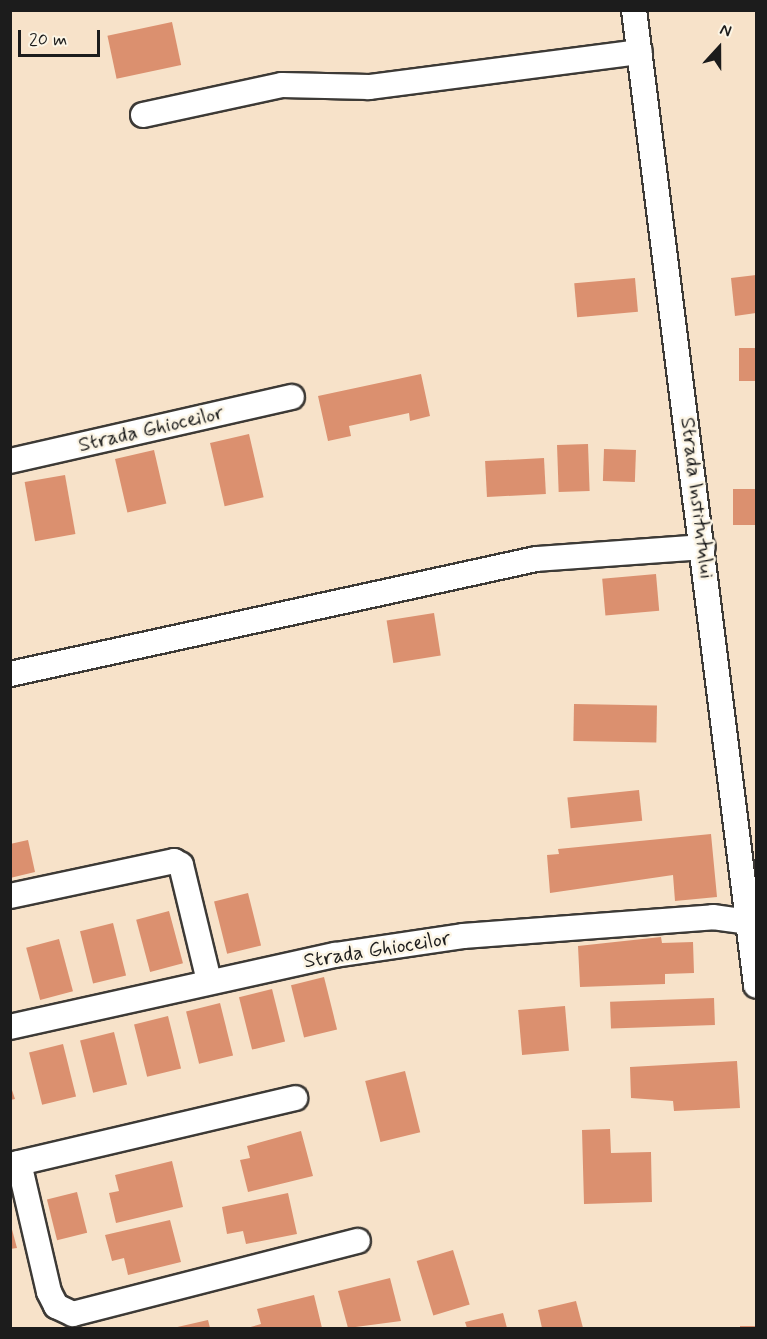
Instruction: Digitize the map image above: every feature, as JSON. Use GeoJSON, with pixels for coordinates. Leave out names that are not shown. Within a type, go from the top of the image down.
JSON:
{"type":"FeatureCollection","features":[{"type":"Feature","properties":{"kind":"street","name":"Strada Institutului"},"geometry":{"type":"LineString","coordinates":[[634,10],[704,547],[756,985]]}},
{"type":"Feature","properties":{"kind":"street"},"geometry":{"type":"LineString","coordinates":[[143,115],[282,85],[369,87],[640,52]]}},
{"type":"Feature","properties":{"kind":"street","name":"Strada Ghioceilor"},"geometry":{"type":"LineString","coordinates":[[10,461],[292,398]]}},
{"type":"Feature","properties":{"kind":"street"},"geometry":{"type":"LineString","coordinates":[[10,674],[536,559],[704,547]]}},
{"type":"Feature","properties":{"kind":"street"},"geometry":{"type":"LineString","coordinates":[[10,896],[174,861],[181,865],[209,981]]}},
{"type":"Feature","properties":{"kind":"street","name":"Strada Ghioceilor"},"geometry":{"type":"LineString","coordinates":[[10,1027],[209,981],[464,936],[713,917],[748,922]]}},
{"type":"Feature","properties":{"kind":"street"},"geometry":{"type":"LineString","coordinates":[[295,1098],[15,1164],[49,1292],[56,1306],[73,1314],[358,1241]]}},
{"type":"Feature","properties":{"kind":"building"},"geometry":{"type":"Polygon","coordinates":[[[172,22],[181,65],[117,79],[107,36],[172,22]]]}},
{"type":"Feature","properties":{"kind":"building"},"geometry":{"type":"Polygon","coordinates":[[[756,275],[756,313],[735,316],[731,278],[756,275]]]}},
{"type":"Feature","properties":{"kind":"building"},"geometry":{"type":"Polygon","coordinates":[[[635,278],[638,312],[577,317],[574,283],[635,278]]]}},
{"type":"Feature","properties":{"kind":"building"},"geometry":{"type":"Polygon","coordinates":[[[739,348],[756,348],[756,381],[739,381],[739,348]]]}},
{"type":"Feature","properties":{"kind":"building"},"geometry":{"type":"Polygon","coordinates":[[[421,374],[430,416],[410,421],[409,413],[349,426],[351,436],[328,441],[318,396],[421,374]]]}},
{"type":"Feature","properties":{"kind":"building"},"geometry":{"type":"Polygon","coordinates":[[[249,434],[264,497],[225,506],[210,443],[249,434]]]}},
{"type":"Feature","properties":{"kind":"building"},"geometry":{"type":"Polygon","coordinates":[[[588,444],[590,491],[559,492],[557,445],[588,444]]]}},
{"type":"Feature","properties":{"kind":"building"},"geometry":{"type":"Polygon","coordinates":[[[604,449],[636,450],[635,482],[603,481],[604,449]]]}},
{"type":"Feature","properties":{"kind":"building"},"geometry":{"type":"Polygon","coordinates":[[[154,450],[166,504],[127,513],[115,459],[154,450]]]}},
{"type":"Feature","properties":{"kind":"building"},"geometry":{"type":"Polygon","coordinates":[[[544,458],[546,494],[487,497],[485,461],[544,458]]]}},
{"type":"Feature","properties":{"kind":"building"},"geometry":{"type":"Polygon","coordinates":[[[65,475],[75,534],[35,541],[25,482],[65,475]]]}},
{"type":"Feature","properties":{"kind":"building"},"geometry":{"type":"Polygon","coordinates":[[[733,489],[756,489],[756,525],[733,525],[733,489]]]}},
{"type":"Feature","properties":{"kind":"building"},"geometry":{"type":"Polygon","coordinates":[[[656,574],[659,611],[605,616],[602,579],[656,574]]]}},
{"type":"Feature","properties":{"kind":"building"},"geometry":{"type":"Polygon","coordinates":[[[434,613],[441,655],[393,663],[387,621],[434,613]]]}},
{"type":"Feature","properties":{"kind":"building"},"geometry":{"type":"Polygon","coordinates":[[[574,704],[657,705],[656,742],[573,741],[574,704]]]}},
{"type":"Feature","properties":{"kind":"building"},"geometry":{"type":"Polygon","coordinates":[[[639,790],[642,821],[571,828],[567,798],[639,790]]]}},
{"type":"Feature","properties":{"kind":"building"},"geometry":{"type":"Polygon","coordinates":[[[711,834],[717,897],[675,901],[673,875],[550,893],[547,855],[559,854],[558,849],[711,834]]]}},
{"type":"Feature","properties":{"kind":"building"},"geometry":{"type":"Polygon","coordinates":[[[28,840],[35,872],[10,878],[10,844],[28,840]]]}},
{"type":"Feature","properties":{"kind":"building"},"geometry":{"type":"Polygon","coordinates":[[[248,893],[261,945],[227,954],[214,901],[248,893]]]}},
{"type":"Feature","properties":{"kind":"building"},"geometry":{"type":"Polygon","coordinates":[[[169,911],[183,963],[150,972],[136,920],[169,911]]]}},
{"type":"Feature","properties":{"kind":"building"},"geometry":{"type":"Polygon","coordinates":[[[113,923],[126,975],[93,984],[80,931],[113,923]]]}},
{"type":"Feature","properties":{"kind":"building"},"geometry":{"type":"Polygon","coordinates":[[[661,937],[662,943],[693,942],[694,973],[665,974],[665,984],[580,987],[578,946],[661,937]]]}},
{"type":"Feature","properties":{"kind":"building"},"geometry":{"type":"Polygon","coordinates":[[[59,939],[73,991],[40,1000],[26,948],[59,939]]]}},
{"type":"Feature","properties":{"kind":"building"},"geometry":{"type":"Polygon","coordinates":[[[324,977],[337,1029],[304,1038],[291,985],[324,977]]]}},
{"type":"Feature","properties":{"kind":"building"},"geometry":{"type":"Polygon","coordinates":[[[272,989],[285,1041],[252,1050],[239,997],[272,989]]]}},
{"type":"Feature","properties":{"kind":"building"},"geometry":{"type":"Polygon","coordinates":[[[714,998],[715,1025],[611,1029],[610,1002],[714,998]]]}},
{"type":"Feature","properties":{"kind":"building"},"geometry":{"type":"Polygon","coordinates":[[[220,1003],[233,1055],[199,1064],[186,1011],[220,1003]]]}},
{"type":"Feature","properties":{"kind":"building"},"geometry":{"type":"Polygon","coordinates":[[[565,1006],[569,1051],[522,1055],[518,1010],[565,1006]]]}},
{"type":"Feature","properties":{"kind":"building"},"geometry":{"type":"Polygon","coordinates":[[[168,1016],[181,1068],[147,1077],[134,1024],[168,1016]]]}},
{"type":"Feature","properties":{"kind":"building"},"geometry":{"type":"Polygon","coordinates":[[[114,1032],[127,1084],[93,1093],[80,1040],[114,1032]]]}},
{"type":"Feature","properties":{"kind":"building"},"geometry":{"type":"Polygon","coordinates":[[[63,1044],[76,1096],[42,1105],[29,1052],[63,1044]]]}},
{"type":"Feature","properties":{"kind":"building"},"geometry":{"type":"Polygon","coordinates":[[[737,1061],[740,1108],[674,1111],[673,1101],[631,1098],[630,1067],[737,1061]]]}},
{"type":"Feature","properties":{"kind":"building"},"geometry":{"type":"Polygon","coordinates":[[[405,1071],[420,1132],[380,1142],[365,1081],[405,1071]]]}},
{"type":"Feature","properties":{"kind":"building"},"geometry":{"type":"Polygon","coordinates":[[[10,1084],[15,1099],[10,1100],[10,1084]]]}},
{"type":"Feature","properties":{"kind":"building"},"geometry":{"type":"Polygon","coordinates":[[[610,1129],[611,1153],[651,1152],[652,1202],[584,1204],[582,1130],[610,1129]]]}},
{"type":"Feature","properties":{"kind":"building"},"geometry":{"type":"Polygon","coordinates":[[[301,1131],[313,1176],[248,1192],[240,1160],[250,1158],[247,1146],[301,1131]]]}},
{"type":"Feature","properties":{"kind":"building"},"geometry":{"type":"Polygon","coordinates":[[[172,1161],[183,1207],[116,1223],[109,1193],[119,1191],[115,1175],[172,1161]]]}},
{"type":"Feature","properties":{"kind":"building"},"geometry":{"type":"Polygon","coordinates":[[[77,1192],[87,1233],[57,1240],[47,1199],[77,1192]]]}},
{"type":"Feature","properties":{"kind":"building"},"geometry":{"type":"Polygon","coordinates":[[[288,1193],[297,1234],[246,1244],[243,1231],[227,1234],[222,1207],[288,1193]]]}},
{"type":"Feature","properties":{"kind":"building"},"geometry":{"type":"Polygon","coordinates":[[[170,1220],[181,1262],[128,1275],[124,1258],[112,1261],[105,1235],[170,1220]]]}},
{"type":"Feature","properties":{"kind":"building"},"geometry":{"type":"Polygon","coordinates":[[[10,1222],[17,1248],[10,1249],[10,1222]]]}},
{"type":"Feature","properties":{"kind":"building"},"geometry":{"type":"Polygon","coordinates":[[[453,1250],[470,1305],[433,1316],[417,1261],[453,1250]]]}},
{"type":"Feature","properties":{"kind":"building"},"geometry":{"type":"Polygon","coordinates":[[[390,1278],[401,1321],[348,1328],[338,1291],[390,1278]]]}},
{"type":"Feature","properties":{"kind":"building"},"geometry":{"type":"Polygon","coordinates":[[[314,1295],[322,1328],[247,1328],[261,1324],[257,1309],[314,1295]]]}},
{"type":"Feature","properties":{"kind":"building"},"geometry":{"type":"Polygon","coordinates":[[[576,1301],[583,1328],[542,1328],[538,1310],[576,1301]]]}},
{"type":"Feature","properties":{"kind":"building"},"geometry":{"type":"Polygon","coordinates":[[[503,1313],[507,1328],[467,1328],[465,1322],[503,1313]]]}},
{"type":"Feature","properties":{"kind":"building"},"geometry":{"type":"Polygon","coordinates":[[[208,1320],[210,1328],[173,1328],[208,1320]]]}},
{"type":"Feature","properties":{"kind":"building"},"geometry":{"type":"Polygon","coordinates":[[[740,1326],[756,1326],[756,1328],[740,1328],[740,1326]]]}}]}
